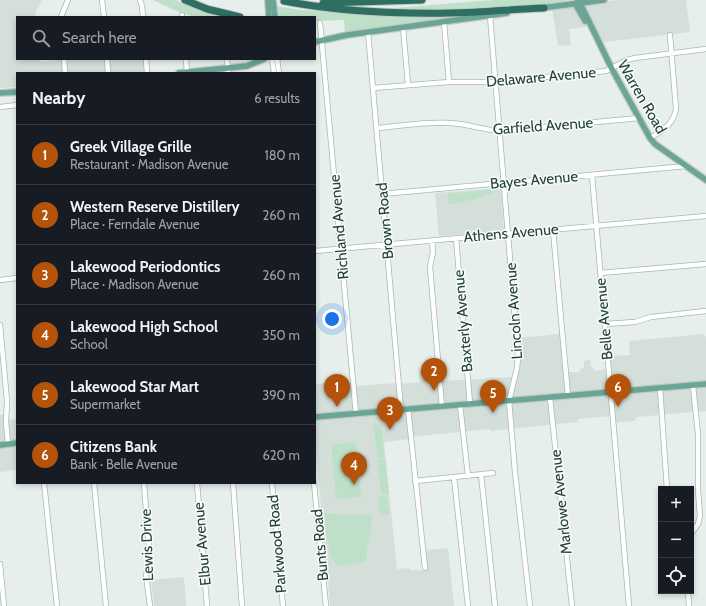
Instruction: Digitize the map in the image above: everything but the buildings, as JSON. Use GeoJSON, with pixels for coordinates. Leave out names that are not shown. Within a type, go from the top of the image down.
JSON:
{"type":"FeatureCollection","features":[{"type":"Feature","properties":{"kind":"highway"},"geometry":{"type":"LineString","coordinates":[[185,0],[207,9],[236,16]]}},
{"type":"Feature","properties":{"kind":"highway"},"geometry":{"type":"LineString","coordinates":[[281,0],[342,4],[422,0]]}},
{"type":"Feature","properties":{"kind":"highway"},"geometry":{"type":"LineString","coordinates":[[281,0],[318,7],[405,13],[451,13],[544,8]]}},
{"type":"Feature","properties":{"kind":"main road"},"geometry":{"type":"LineString","coordinates":[[268,0],[269,16]]}},
{"type":"Feature","properties":{"kind":"main road"},"geometry":{"type":"LineString","coordinates":[[273,0],[275,16]]}},
{"type":"Feature","properties":{"kind":"main road"},"geometry":{"type":"LineString","coordinates":[[316,42],[368,32],[544,8],[577,1],[604,0]]}},
{"type":"Feature","properties":{"kind":"main road","name":"Warren Road"},"geometry":{"type":"LineString","coordinates":[[577,1],[581,5],[612,69],[650,138],[655,144],[706,180]]}},
{"type":"Feature","properties":{"kind":"main road"},"geometry":{"type":"LineString","coordinates":[[187,72],[228,70],[247,66],[262,60]]}},
{"type":"Feature","properties":{"kind":"main road"},"geometry":{"type":"LineString","coordinates":[[0,94],[16,92]]}},
{"type":"Feature","properties":{"kind":"main road"},"geometry":{"type":"LineString","coordinates":[[316,417],[706,384]]}},
{"type":"Feature","properties":{"kind":"main road"},"geometry":{"type":"LineString","coordinates":[[0,445],[16,443]]}},
{"type":"Feature","properties":{"kind":"street"},"geometry":{"type":"LineString","coordinates":[[61,16],[68,0]]}},
{"type":"Feature","properties":{"kind":"street"},"geometry":{"type":"LineString","coordinates":[[102,0],[104,16]]}},
{"type":"Feature","properties":{"kind":"street"},"geometry":{"type":"LineString","coordinates":[[140,0],[143,16]]}},
{"type":"Feature","properties":{"kind":"street","name":"Lincoln Avenue"},"geometry":{"type":"LineString","coordinates":[[490,16],[518,356],[516,376],[509,401],[530,606]]}},
{"type":"Feature","properties":{"kind":"street","name":"Richland Avenue"},"geometry":{"type":"LineString","coordinates":[[320,22],[356,414]]}},
{"type":"Feature","properties":{"kind":"street"},"geometry":{"type":"LineString","coordinates":[[444,22],[449,82]]}},
{"type":"Feature","properties":{"kind":"street"},"geometry":{"type":"LineString","coordinates":[[404,27],[408,85]]}},
{"type":"Feature","properties":{"kind":"street","name":"Brown Road"},"geometry":{"type":"LineString","coordinates":[[368,32],[401,410]]}},
{"type":"Feature","properties":{"kind":"street"},"geometry":{"type":"LineString","coordinates":[[650,138],[669,125],[675,118],[676,109],[670,35]]}},
{"type":"Feature","properties":{"kind":"street","name":"Delaware Avenue"},"geometry":{"type":"LineString","coordinates":[[373,88],[449,82],[496,82],[606,71],[627,60],[635,58],[706,49]]}},
{"type":"Feature","properties":{"kind":"street"},"geometry":{"type":"LineString","coordinates":[[64,60],[65,72]]}},
{"type":"Feature","properties":{"kind":"street"},"geometry":{"type":"LineString","coordinates":[[107,60],[108,72]]}},
{"type":"Feature","properties":{"kind":"street"},"geometry":{"type":"LineString","coordinates":[[146,60],[147,72]]}},
{"type":"Feature","properties":{"kind":"street"},"geometry":{"type":"LineString","coordinates":[[186,60],[187,72]]}},
{"type":"Feature","properties":{"kind":"street"},"geometry":{"type":"LineString","coordinates":[[227,60],[228,70]]}},
{"type":"Feature","properties":{"kind":"street"},"geometry":{"type":"LineString","coordinates":[[272,60],[274,72]]}},
{"type":"Feature","properties":{"kind":"street"},"geometry":{"type":"LineString","coordinates":[[277,60],[279,72]]}},
{"type":"Feature","properties":{"kind":"street"},"geometry":{"type":"LineString","coordinates":[[0,107],[16,105]]}},
{"type":"Feature","properties":{"kind":"street","name":"Garfield Avenue"},"geometry":{"type":"LineString","coordinates":[[377,128],[435,122],[453,123],[484,130],[500,131],[638,118]]}},
{"type":"Feature","properties":{"kind":"street","name":"Bayes Avenue"},"geometry":{"type":"LineString","coordinates":[[382,194],[686,166]]}},
{"type":"Feature","properties":{"kind":"street","name":"Belle Avenue"},"geometry":{"type":"LineString","coordinates":[[592,175],[629,606]]}},
{"type":"Feature","properties":{"kind":"street","name":"Athens Avenue"},"geometry":{"type":"LineString","coordinates":[[316,251],[706,216]]}},
{"type":"Feature","properties":{"kind":"street"},"geometry":{"type":"LineString","coordinates":[[553,230],[568,396]]}},
{"type":"Feature","properties":{"kind":"street","name":"Baxterly Avenue"},"geometry":{"type":"LineString","coordinates":[[456,238],[470,404]]}},
{"type":"Feature","properties":{"kind":"street"},"geometry":{"type":"LineString","coordinates":[[432,240],[433,252],[430,267],[442,407]]}},
{"type":"Feature","properties":{"kind":"street"},"geometry":{"type":"LineString","coordinates":[[600,273],[706,264]]}},
{"type":"Feature","properties":{"kind":"street"},"geometry":{"type":"LineString","coordinates":[[0,280],[16,278]]}},
{"type":"Feature","properties":{"kind":"street"},"geometry":{"type":"LineString","coordinates":[[605,324],[635,322],[651,317],[706,312]]}},
{"type":"Feature","properties":{"kind":"street"},"geometry":{"type":"LineString","coordinates":[[0,325],[7,401],[6,422],[8,444]]}},
{"type":"Feature","properties":{"kind":"street"},"geometry":{"type":"LineString","coordinates":[[693,386],[698,444],[698,490],[700,516],[698,524],[694,529]]}},
{"type":"Feature","properties":{"kind":"street"},"geometry":{"type":"LineString","coordinates":[[660,388],[667,486]]}},
{"type":"Feature","properties":{"kind":"street","name":"Marlowe Avenue"},"geometry":{"type":"LineString","coordinates":[[550,398],[572,606]]}},
{"type":"Feature","properties":{"kind":"street"},"geometry":{"type":"LineString","coordinates":[[460,405],[468,476]]}},
{"type":"Feature","properties":{"kind":"street"},"geometry":{"type":"LineString","coordinates":[[408,410],[426,568]]}},
{"type":"Feature","properties":{"kind":"street"},"geometry":{"type":"LineString","coordinates":[[415,481],[493,473]]}},
{"type":"Feature","properties":{"kind":"street"},"geometry":{"type":"LineString","coordinates":[[481,474],[494,606]]}},
{"type":"Feature","properties":{"kind":"street"},"geometry":{"type":"LineString","coordinates":[[454,477],[468,606]]}},
{"type":"Feature","properties":{"kind":"street"},"geometry":{"type":"LineString","coordinates":[[44,484],[56,606]]}},
{"type":"Feature","properties":{"kind":"street"},"geometry":{"type":"LineString","coordinates":[[94,484],[106,606]]}},
{"type":"Feature","properties":{"kind":"street","name":"Lewis Drive"},"geometry":{"type":"LineString","coordinates":[[144,484],[150,549],[149,564],[146,575],[150,606]]}},
{"type":"Feature","properties":{"kind":"street","name":"Elbur Avenue"},"geometry":{"type":"LineString","coordinates":[[197,484],[207,606]]}},
{"type":"Feature","properties":{"kind":"street"},"geometry":{"type":"LineString","coordinates":[[232,484],[242,606]]}},
{"type":"Feature","properties":{"kind":"street","name":"Parkwood Road"},"geometry":{"type":"LineString","coordinates":[[272,484],[283,606]]}},
{"type":"Feature","properties":{"kind":"street","name":"Bunts Road"},"geometry":{"type":"LineString","coordinates":[[314,484],[326,606]]}},
{"type":"Feature","properties":{"kind":"street"},"geometry":{"type":"LineString","coordinates":[[0,564],[4,606]]}},
{"type":"Feature","properties":{"kind":"street"},"geometry":{"type":"LineString","coordinates":[[688,594],[689,606]]}},
{"type":"Feature","properties":{"kind":"shaded area"},"geometry":{"type":"Polygon","coordinates":[[[0,0],[42,0],[35,14],[36,16],[16,16],[16,60],[40,60],[40,62],[56,60],[145,60],[146,72],[16,72],[16,87],[0,88],[0,0]]]}},
{"type":"Feature","properties":{"kind":"shaded area"},"geometry":{"type":"Polygon","coordinates":[[[618,0],[686,0],[690,32],[596,43],[587,27],[569,29],[571,45],[558,46],[552,8],[618,0]]]}},
{"type":"Feature","properties":{"kind":"shaded area"},"geometry":{"type":"Polygon","coordinates":[[[501,188],[504,231],[439,236],[435,193],[501,188]]]}},
{"type":"Feature","properties":{"kind":"shaded area"},"geometry":{"type":"Polygon","coordinates":[[[564,333],[568,372],[580,372],[580,369],[584,368],[584,361],[590,360],[591,367],[593,367],[594,371],[607,369],[605,355],[630,355],[629,341],[704,334],[706,337],[706,411],[637,417],[634,421],[612,423],[611,416],[578,419],[578,422],[409,437],[409,439],[384,442],[397,569],[409,568],[410,570],[428,571],[426,550],[448,548],[454,606],[330,606],[316,454],[316,384],[330,383],[331,388],[420,382],[419,370],[440,368],[441,381],[513,377],[516,367],[516,338],[564,333]]]}},
{"type":"Feature","properties":{"kind":"shaded area"},"geometry":{"type":"Polygon","coordinates":[[[0,415],[5,415],[5,420],[16,419],[16,470],[0,472],[0,415]]]}},
{"type":"Feature","properties":{"kind":"shaded area"},"geometry":{"type":"Polygon","coordinates":[[[184,577],[186,606],[154,606],[151,580],[184,577]]]}},
{"type":"Feature","properties":{"kind":"green space"},"geometry":{"type":"Polygon","coordinates":[[[153,0],[176,0],[198,10],[219,16],[192,16],[153,0]]]}},
{"type":"Feature","properties":{"kind":"green space"},"geometry":{"type":"Polygon","coordinates":[[[493,0],[570,0],[526,6],[434,12],[382,9],[493,0]]]}},
{"type":"Feature","properties":{"kind":"green space"},"geometry":{"type":"Polygon","coordinates":[[[275,6],[301,10],[474,15],[371,30],[367,28],[345,33],[344,20],[316,21],[316,16],[276,16],[275,6]]]}},
{"type":"Feature","properties":{"kind":"green space"},"geometry":{"type":"Polygon","coordinates":[[[491,189],[493,193],[469,201],[448,204],[448,194],[491,189]]]}},
{"type":"Feature","properties":{"kind":"green space"},"geometry":{"type":"Polygon","coordinates":[[[381,424],[385,458],[378,459],[373,425],[381,424]]]}},
{"type":"Feature","properties":{"kind":"green space"},"geometry":{"type":"Polygon","coordinates":[[[356,442],[361,497],[336,499],[331,445],[356,442]]]}},
{"type":"Feature","properties":{"kind":"green space"},"geometry":{"type":"Polygon","coordinates":[[[385,459],[389,494],[381,495],[377,460],[385,459]]]}},
{"type":"Feature","properties":{"kind":"green space"},"geometry":{"type":"Polygon","coordinates":[[[387,496],[389,514],[380,515],[378,497],[387,496]]]}},
{"type":"Feature","properties":{"kind":"green space"},"geometry":{"type":"Polygon","coordinates":[[[324,513],[345,515],[370,514],[372,517],[371,531],[366,560],[364,562],[339,565],[335,562],[331,557],[329,550],[324,513]]]}},
{"type":"Feature","properties":{"kind":"place","name":"Western Reserve Distillery"},"geometry":{"type":"Point","coordinates":[434,391]}},
{"type":"Feature","properties":{"kind":"place","name":"Greek Village Grille"},"geometry":{"type":"Point","coordinates":[337,407]}},
{"type":"Feature","properties":{"kind":"place","name":"Citizens Bank"},"geometry":{"type":"Point","coordinates":[618,407]}},
{"type":"Feature","properties":{"kind":"place","name":"Lakewood Star Mart"},"geometry":{"type":"Point","coordinates":[493,413]}},
{"type":"Feature","properties":{"kind":"place","name":"Lakewood Periodontics"},"geometry":{"type":"Point","coordinates":[390,430]}},
{"type":"Feature","properties":{"kind":"place","name":"Lakewood High School"},"geometry":{"type":"Point","coordinates":[354,485]}}]}
